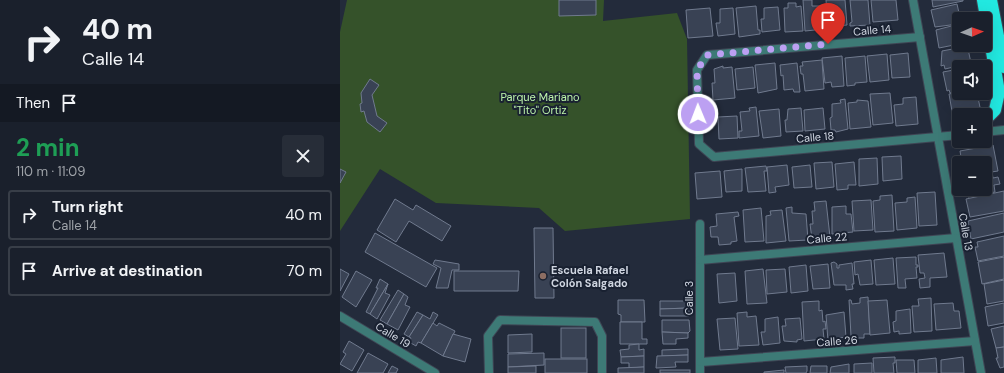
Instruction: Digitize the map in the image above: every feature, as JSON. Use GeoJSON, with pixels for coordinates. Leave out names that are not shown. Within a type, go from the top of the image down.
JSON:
{"type":"FeatureCollection","features":[{"type":"Feature","properties":{"kind":"highway"},"geometry":{"type":"LineString","coordinates":[[983,0],[998,92],[995,110],[992,113]]}},
{"type":"Feature","properties":{"kind":"highway"},"geometry":{"type":"LineString","coordinates":[[991,0],[1004,67]]}},
{"type":"Feature","properties":{"kind":"street","name":"Calle 13"},"geometry":{"type":"LineString","coordinates":[[913,0],[981,373]]}},
{"type":"Feature","properties":{"kind":"street","name":"Calle 14"},"geometry":{"type":"LineString","coordinates":[[699,144],[697,70],[707,55],[920,36]]}},
{"type":"Feature","properties":{"kind":"street"},"geometry":{"type":"LineString","coordinates":[[992,131],[1004,130]]}},
{"type":"Feature","properties":{"kind":"street","name":"Calle 18"},"geometry":{"type":"LineString","coordinates":[[699,144],[714,157],[952,136]]}},
{"type":"Feature","properties":{"kind":"street","name":"Calle 3"},"geometry":{"type":"LineString","coordinates":[[700,224],[700,373]]}},
{"type":"Feature","properties":{"kind":"street","name":"Calle 22"},"geometry":{"type":"LineString","coordinates":[[700,260],[956,238]]}},
{"type":"Feature","properties":{"kind":"street","name":"Calle 19"},"geometry":{"type":"LineString","coordinates":[[340,316],[435,373]]}},
{"type":"Feature","properties":{"kind":"street"},"geometry":{"type":"LineString","coordinates":[[489,373],[488,336],[500,320],[595,322],[602,336],[602,369]]}},
{"type":"Feature","properties":{"kind":"street","name":"Calle 26"},"geometry":{"type":"LineString","coordinates":[[700,362],[975,341]]}},
{"type":"Feature","properties":{"kind":"green space","name":"Parque Mariano \"Tito\" Ortiz"},"geometry":{"type":"Polygon","coordinates":[[[347,0],[604,0],[603,21],[677,13],[687,39],[690,219],[565,231],[539,208],[436,203],[380,169],[340,231],[340,32],[347,0]]]}},
{"type":"Feature","properties":{"kind":"building"},"geometry":{"type":"Polygon","coordinates":[[[559,0],[596,0],[596,15],[559,16],[559,0]]]}},
{"type":"Feature","properties":{"kind":"building"},"geometry":{"type":"Polygon","coordinates":[[[803,0],[812,0],[812,6],[824,6],[825,29],[805,31],[803,0]]]}},
{"type":"Feature","properties":{"kind":"building"},"geometry":{"type":"Polygon","coordinates":[[[826,0],[845,0],[847,25],[828,27],[826,0]]]}},
{"type":"Feature","properties":{"kind":"building"},"geometry":{"type":"Polygon","coordinates":[[[850,0],[868,0],[870,25],[850,26],[850,23],[852,22],[850,0]]]}},
{"type":"Feature","properties":{"kind":"building"},"geometry":{"type":"Polygon","coordinates":[[[871,0],[896,0],[898,20],[873,22],[871,0]]]}},
{"type":"Feature","properties":{"kind":"building"},"geometry":{"type":"Polygon","coordinates":[[[932,0],[963,0],[963,1],[933,7],[932,0]]]}},
{"type":"Feature","properties":{"kind":"building"},"geometry":{"type":"Polygon","coordinates":[[[788,3],[796,3],[796,7],[801,6],[803,31],[785,32],[784,8],[788,8],[788,3]]]}},
{"type":"Feature","properties":{"kind":"building"},"geometry":{"type":"Polygon","coordinates":[[[957,4],[959,12],[952,12],[952,25],[935,27],[931,10],[957,4]]]}},
{"type":"Feature","properties":{"kind":"building"},"geometry":{"type":"Polygon","coordinates":[[[756,6],[758,30],[760,30],[760,34],[739,37],[736,8],[756,6]]]}},
{"type":"Feature","properties":{"kind":"building"},"geometry":{"type":"Polygon","coordinates":[[[778,7],[780,30],[762,32],[761,19],[764,19],[764,8],[778,7]]]}},
{"type":"Feature","properties":{"kind":"building"},"geometry":{"type":"Polygon","coordinates":[[[710,8],[713,36],[688,38],[686,10],[710,8]]]}},
{"type":"Feature","properties":{"kind":"building"},"geometry":{"type":"Polygon","coordinates":[[[733,8],[735,34],[718,36],[716,23],[720,23],[720,9],[733,8]]]}},
{"type":"Feature","properties":{"kind":"building"},"geometry":{"type":"Polygon","coordinates":[[[952,26],[952,45],[939,48],[936,30],[952,26]]]}},
{"type":"Feature","properties":{"kind":"building"},"geometry":{"type":"Polygon","coordinates":[[[952,49],[952,52],[969,52],[970,60],[952,60],[952,67],[945,69],[944,65],[941,66],[942,51],[952,49]]]}},
{"type":"Feature","properties":{"kind":"building"},"geometry":{"type":"Polygon","coordinates":[[[908,53],[910,77],[892,78],[890,55],[908,53]]]}},
{"type":"Feature","properties":{"kind":"building"},"geometry":{"type":"Polygon","coordinates":[[[887,54],[889,80],[870,82],[867,56],[887,54]]]}},
{"type":"Feature","properties":{"kind":"building"},"geometry":{"type":"Polygon","coordinates":[[[842,56],[844,86],[832,87],[831,82],[825,83],[822,58],[842,56]]]}},
{"type":"Feature","properties":{"kind":"building"},"geometry":{"type":"Polygon","coordinates":[[[865,56],[867,82],[855,83],[855,85],[847,86],[845,58],[865,56]]]}},
{"type":"Feature","properties":{"kind":"building"},"geometry":{"type":"Polygon","coordinates":[[[822,60],[824,89],[805,91],[803,74],[801,74],[800,66],[803,66],[802,62],[822,60]]]}},
{"type":"Feature","properties":{"kind":"building"},"geometry":{"type":"Polygon","coordinates":[[[775,63],[777,89],[758,93],[755,65],[775,63]]]}},
{"type":"Feature","properties":{"kind":"building"},"geometry":{"type":"Polygon","coordinates":[[[797,63],[800,92],[794,92],[793,89],[784,90],[783,75],[781,76],[780,65],[797,63]]]}},
{"type":"Feature","properties":{"kind":"building"},"geometry":{"type":"Polygon","coordinates":[[[723,66],[723,68],[732,67],[735,98],[713,100],[712,83],[715,83],[714,69],[723,66]]]}},
{"type":"Feature","properties":{"kind":"building"},"geometry":{"type":"Polygon","coordinates":[[[753,67],[755,88],[737,90],[735,69],[753,67]]]}},
{"type":"Feature","properties":{"kind":"building"},"geometry":{"type":"Polygon","coordinates":[[[952,70],[952,93],[950,93],[949,90],[947,91],[943,72],[952,70]]]}},
{"type":"Feature","properties":{"kind":"building"},"geometry":{"type":"Polygon","coordinates":[[[370,79],[379,85],[372,95],[377,116],[387,123],[380,132],[367,122],[364,111],[361,112],[361,93],[370,79]]]}},
{"type":"Feature","properties":{"kind":"building"},"geometry":{"type":"Polygon","coordinates":[[[890,93],[893,123],[873,125],[870,94],[890,93]]]}},
{"type":"Feature","properties":{"kind":"building"},"geometry":{"type":"Polygon","coordinates":[[[952,93],[952,100],[978,100],[980,108],[952,108],[952,111],[949,94],[952,93]]]}},
{"type":"Feature","properties":{"kind":"building"},"geometry":{"type":"Polygon","coordinates":[[[916,97],[918,124],[896,126],[894,105],[903,104],[903,98],[916,97]]]}},
{"type":"Feature","properties":{"kind":"building"},"geometry":{"type":"Polygon","coordinates":[[[845,99],[848,129],[836,132],[835,130],[831,130],[830,118],[832,117],[832,104],[841,103],[840,100],[845,99]]]}},
{"type":"Feature","properties":{"kind":"building"},"geometry":{"type":"Polygon","coordinates":[[[857,100],[868,101],[871,127],[850,129],[848,103],[857,102],[857,100]]]}},
{"type":"Feature","properties":{"kind":"building"},"geometry":{"type":"Polygon","coordinates":[[[756,107],[759,136],[739,138],[739,131],[742,131],[740,112],[750,111],[749,108],[756,107]]]}},
{"type":"Feature","properties":{"kind":"building"},"geometry":{"type":"Polygon","coordinates":[[[801,108],[803,131],[786,132],[785,120],[787,120],[788,109],[801,108]]]}},
{"type":"Feature","properties":{"kind":"building"},"geometry":{"type":"Polygon","coordinates":[[[823,108],[825,129],[805,131],[804,110],[823,108]]]}},
{"type":"Feature","properties":{"kind":"building"},"geometry":{"type":"Polygon","coordinates":[[[779,109],[781,136],[763,138],[759,111],[779,109]]]}},
{"type":"Feature","properties":{"kind":"building"},"geometry":{"type":"Polygon","coordinates":[[[737,116],[738,138],[719,139],[718,117],[737,116]]]}},
{"type":"Feature","properties":{"kind":"building"},"geometry":{"type":"Polygon","coordinates":[[[992,145],[998,171],[992,172],[992,156],[961,156],[960,151],[976,148],[992,148],[992,145]]]}},
{"type":"Feature","properties":{"kind":"building"},"geometry":{"type":"Polygon","coordinates":[[[901,156],[902,179],[883,181],[882,157],[901,156]]]}},
{"type":"Feature","properties":{"kind":"building"},"geometry":{"type":"Polygon","coordinates":[[[877,158],[878,184],[859,186],[859,159],[877,158]]]}},
{"type":"Feature","properties":{"kind":"building"},"geometry":{"type":"Polygon","coordinates":[[[832,162],[834,187],[816,189],[814,163],[832,162]]]}},
{"type":"Feature","properties":{"kind":"building"},"geometry":{"type":"Polygon","coordinates":[[[854,162],[856,185],[848,185],[848,189],[837,190],[835,164],[854,162]]]}},
{"type":"Feature","properties":{"kind":"building"},"geometry":{"type":"Polygon","coordinates":[[[787,165],[789,185],[775,187],[776,192],[769,193],[767,167],[787,165]]]}},
{"type":"Feature","properties":{"kind":"building"},"geometry":{"type":"Polygon","coordinates":[[[810,165],[812,187],[794,188],[792,167],[810,165]]]}},
{"type":"Feature","properties":{"kind":"building"},"geometry":{"type":"Polygon","coordinates":[[[766,166],[767,171],[764,171],[766,191],[748,192],[745,168],[766,166]]]}},
{"type":"Feature","properties":{"kind":"building"},"geometry":{"type":"Polygon","coordinates":[[[340,169],[346,172],[340,183],[340,169]]]}},
{"type":"Feature","properties":{"kind":"building"},"geometry":{"type":"Polygon","coordinates":[[[742,169],[742,191],[726,192],[724,171],[742,169]]]}},
{"type":"Feature","properties":{"kind":"building"},"geometry":{"type":"Polygon","coordinates":[[[720,171],[722,197],[697,199],[695,173],[720,171]]]}},
{"type":"Feature","properties":{"kind":"building"},"geometry":{"type":"Polygon","coordinates":[[[992,172],[993,178],[998,177],[1000,184],[994,185],[995,192],[992,193],[992,172]]]}},
{"type":"Feature","properties":{"kind":"building"},"geometry":{"type":"Polygon","coordinates":[[[1004,191],[1004,211],[970,217],[966,199],[980,196],[992,196],[992,194],[1004,191]]]}},
{"type":"Feature","properties":{"kind":"building"},"geometry":{"type":"Polygon","coordinates":[[[935,192],[937,225],[919,226],[917,193],[935,192]]]}},
{"type":"Feature","properties":{"kind":"building"},"geometry":{"type":"Polygon","coordinates":[[[892,195],[894,231],[875,232],[873,201],[880,200],[880,196],[892,195]]]}},
{"type":"Feature","properties":{"kind":"building"},"geometry":{"type":"Polygon","coordinates":[[[915,197],[917,228],[897,230],[895,203],[907,202],[907,198],[915,197]]]}},
{"type":"Feature","properties":{"kind":"building"},"geometry":{"type":"Polygon","coordinates":[[[395,199],[413,210],[416,205],[451,226],[442,241],[409,221],[396,242],[377,230],[395,199]]]}},
{"type":"Feature","properties":{"kind":"building"},"geometry":{"type":"Polygon","coordinates":[[[871,200],[873,230],[854,231],[852,201],[871,200]]]}},
{"type":"Feature","properties":{"kind":"building"},"geometry":{"type":"Polygon","coordinates":[[[826,201],[830,237],[812,239],[810,224],[813,224],[812,211],[815,211],[814,202],[826,201]]]}},
{"type":"Feature","properties":{"kind":"building"},"geometry":{"type":"Polygon","coordinates":[[[846,206],[846,214],[851,214],[853,232],[832,234],[832,207],[846,206]]]}},
{"type":"Feature","properties":{"kind":"building"},"geometry":{"type":"Polygon","coordinates":[[[792,207],[792,213],[806,214],[808,240],[789,241],[786,208],[792,207]]]}},
{"type":"Feature","properties":{"kind":"building"},"geometry":{"type":"Polygon","coordinates":[[[761,208],[764,241],[745,242],[743,210],[761,208]]]}},
{"type":"Feature","properties":{"kind":"building"},"geometry":{"type":"Polygon","coordinates":[[[782,210],[786,241],[766,243],[766,216],[771,215],[770,211],[782,210]]]}},
{"type":"Feature","properties":{"kind":"building"},"geometry":{"type":"Polygon","coordinates":[[[738,212],[739,216],[734,217],[737,241],[731,242],[731,244],[719,245],[718,237],[711,237],[710,227],[717,226],[716,214],[738,212]]]}},
{"type":"Feature","properties":{"kind":"building"},"geometry":{"type":"Polygon","coordinates":[[[1004,213],[1004,232],[971,239],[968,221],[1004,213]]]}},
{"type":"Feature","properties":{"kind":"building"},"geometry":{"type":"Polygon","coordinates":[[[534,228],[553,228],[554,298],[535,298],[534,228]]]}},
{"type":"Feature","properties":{"kind":"building"},"geometry":{"type":"Polygon","coordinates":[[[375,233],[437,268],[426,287],[365,252],[375,233]]]}},
{"type":"Feature","properties":{"kind":"building"},"geometry":{"type":"Polygon","coordinates":[[[1004,236],[1004,256],[978,261],[975,247],[978,247],[977,242],[1004,236]]]}},
{"type":"Feature","properties":{"kind":"building"},"geometry":{"type":"Polygon","coordinates":[[[944,253],[947,277],[930,278],[930,287],[920,288],[919,279],[925,278],[924,273],[920,273],[918,255],[944,253]]]}},
{"type":"Feature","properties":{"kind":"building"},"geometry":{"type":"Polygon","coordinates":[[[916,257],[916,265],[918,265],[918,267],[916,267],[917,278],[905,279],[906,288],[898,288],[896,258],[916,257]]]}},
{"type":"Feature","properties":{"kind":"building"},"geometry":{"type":"Polygon","coordinates":[[[1004,257],[1004,279],[982,284],[978,262],[1004,257]]]}},
{"type":"Feature","properties":{"kind":"building"},"geometry":{"type":"Polygon","coordinates":[[[893,258],[895,284],[876,285],[874,260],[893,258]]]}},
{"type":"Feature","properties":{"kind":"building"},"geometry":{"type":"Polygon","coordinates":[[[435,260],[459,264],[459,270],[452,270],[448,288],[436,288],[441,268],[433,264],[435,260]]]}},
{"type":"Feature","properties":{"kind":"building"},"geometry":{"type":"Polygon","coordinates":[[[871,260],[873,284],[860,285],[858,274],[855,275],[854,262],[871,260]]]}},
{"type":"Feature","properties":{"kind":"building"},"geometry":{"type":"Polygon","coordinates":[[[834,262],[837,264],[837,268],[839,268],[839,265],[852,263],[853,289],[846,290],[846,285],[834,285],[831,263],[834,262]]]}},
{"type":"Feature","properties":{"kind":"building"},"geometry":{"type":"Polygon","coordinates":[[[828,264],[830,288],[813,289],[810,266],[828,264]]]}},
{"type":"Feature","properties":{"kind":"building"},"geometry":{"type":"Polygon","coordinates":[[[806,265],[808,291],[791,293],[789,267],[806,265]]]}},
{"type":"Feature","properties":{"kind":"building"},"geometry":{"type":"Polygon","coordinates":[[[340,269],[349,274],[340,291],[340,269]]]}},
{"type":"Feature","properties":{"kind":"building"},"geometry":{"type":"Polygon","coordinates":[[[763,269],[767,303],[747,304],[745,271],[763,269]]]}},
{"type":"Feature","properties":{"kind":"building"},"geometry":{"type":"Polygon","coordinates":[[[785,269],[787,292],[767,294],[766,270],[785,269]]]}},
{"type":"Feature","properties":{"kind":"building"},"geometry":{"type":"Polygon","coordinates":[[[356,271],[372,280],[356,307],[342,297],[356,271]]]}},
{"type":"Feature","properties":{"kind":"building"},"geometry":{"type":"Polygon","coordinates":[[[454,271],[519,271],[518,291],[454,291],[454,271]]]}},
{"type":"Feature","properties":{"kind":"building"},"geometry":{"type":"Polygon","coordinates":[[[735,273],[737,301],[719,303],[717,274],[735,273]]]}},
{"type":"Feature","properties":{"kind":"building"},"geometry":{"type":"Polygon","coordinates":[[[380,279],[388,284],[370,314],[366,312],[378,288],[376,288],[380,279]]]}},
{"type":"Feature","properties":{"kind":"building"},"geometry":{"type":"Polygon","coordinates":[[[1004,280],[1004,301],[987,304],[984,284],[1004,280]]]}},
{"type":"Feature","properties":{"kind":"building"},"geometry":{"type":"Polygon","coordinates":[[[388,284],[385,293],[390,295],[377,319],[370,314],[388,284]]]}},
{"type":"Feature","properties":{"kind":"building"},"geometry":{"type":"Polygon","coordinates":[[[398,290],[404,294],[387,324],[380,320],[398,290]]]}},
{"type":"Feature","properties":{"kind":"building"},"geometry":{"type":"Polygon","coordinates":[[[404,294],[408,297],[405,305],[410,307],[398,330],[387,324],[404,294]]]}},
{"type":"Feature","properties":{"kind":"building"},"geometry":{"type":"Polygon","coordinates":[[[868,297],[870,334],[864,334],[864,338],[855,338],[855,335],[851,336],[849,300],[851,300],[852,304],[860,303],[860,298],[868,297]]]}},
{"type":"Feature","properties":{"kind":"building"},"geometry":{"type":"Polygon","coordinates":[[[931,298],[932,331],[914,332],[912,306],[919,306],[918,299],[931,298]]]}},
{"type":"Feature","properties":{"kind":"building"},"geometry":{"type":"Polygon","coordinates":[[[618,300],[644,300],[645,322],[621,322],[621,315],[618,314],[618,300]]]}},
{"type":"Feature","properties":{"kind":"building"},"geometry":{"type":"Polygon","coordinates":[[[887,300],[890,333],[870,335],[868,301],[887,300]]]}},
{"type":"Feature","properties":{"kind":"building"},"geometry":{"type":"Polygon","coordinates":[[[660,301],[688,301],[689,308],[660,309],[660,301]]]}},
{"type":"Feature","properties":{"kind":"building"},"geometry":{"type":"Polygon","coordinates":[[[819,301],[819,311],[822,310],[823,322],[825,321],[826,329],[823,329],[824,339],[804,341],[802,302],[819,301]]]}},
{"type":"Feature","properties":{"kind":"building"},"geometry":{"type":"Polygon","coordinates":[[[953,303],[954,311],[959,311],[961,328],[936,330],[934,304],[953,303]]]}},
{"type":"Feature","properties":{"kind":"building"},"geometry":{"type":"Polygon","coordinates":[[[1004,303],[1004,323],[988,326],[985,307],[1004,303]]]}},
{"type":"Feature","properties":{"kind":"building"},"geometry":{"type":"Polygon","coordinates":[[[689,308],[689,316],[660,316],[660,309],[689,308]]]}},
{"type":"Feature","properties":{"kind":"building"},"geometry":{"type":"Polygon","coordinates":[[[910,309],[911,333],[899,334],[899,331],[894,332],[893,322],[896,321],[896,311],[910,309]]]}},
{"type":"Feature","properties":{"kind":"building"},"geometry":{"type":"Polygon","coordinates":[[[417,312],[423,315],[409,337],[404,334],[417,312]]]}},
{"type":"Feature","properties":{"kind":"building"},"geometry":{"type":"Polygon","coordinates":[[[433,312],[438,315],[421,343],[418,342],[416,346],[409,342],[411,338],[409,337],[423,315],[430,319],[433,312]]]}},
{"type":"Feature","properties":{"kind":"building"},"geometry":{"type":"Polygon","coordinates":[[[747,312],[747,317],[756,316],[759,345],[739,346],[737,313],[747,312]]]}},
{"type":"Feature","properties":{"kind":"building"},"geometry":{"type":"Polygon","coordinates":[[[844,312],[846,337],[839,338],[840,340],[828,341],[826,315],[844,312]]]}},
{"type":"Feature","properties":{"kind":"building"},"geometry":{"type":"Polygon","coordinates":[[[778,317],[780,343],[763,345],[761,332],[765,332],[765,319],[778,317]]]}},
{"type":"Feature","properties":{"kind":"building"},"geometry":{"type":"Polygon","coordinates":[[[735,318],[738,349],[720,350],[717,319],[735,318]]]}},
{"type":"Feature","properties":{"kind":"building"},"geometry":{"type":"Polygon","coordinates":[[[800,318],[802,339],[797,340],[797,342],[784,341],[782,326],[786,326],[785,319],[800,318]]]}},
{"type":"Feature","properties":{"kind":"building"},"geometry":{"type":"Polygon","coordinates":[[[662,320],[689,320],[690,331],[688,333],[662,332],[662,320]]]}},
{"type":"Feature","properties":{"kind":"building"},"geometry":{"type":"Polygon","coordinates":[[[620,322],[642,322],[642,339],[647,339],[647,344],[620,344],[620,322]]]}},
{"type":"Feature","properties":{"kind":"building"},"geometry":{"type":"Polygon","coordinates":[[[433,323],[437,326],[439,323],[455,331],[443,356],[421,343],[433,323]]]}},
{"type":"Feature","properties":{"kind":"building"},"geometry":{"type":"Polygon","coordinates":[[[1004,326],[1004,347],[996,348],[991,329],[1004,326]]]}},
{"type":"Feature","properties":{"kind":"building"},"geometry":{"type":"Polygon","coordinates":[[[561,328],[586,328],[586,358],[561,358],[561,328]]]}},
{"type":"Feature","properties":{"kind":"building"},"geometry":{"type":"Polygon","coordinates":[[[662,332],[688,333],[688,338],[676,339],[676,344],[663,344],[662,332]]]}},
{"type":"Feature","properties":{"kind":"building"},"geometry":{"type":"Polygon","coordinates":[[[453,334],[471,339],[465,362],[443,356],[453,334]]]}},
{"type":"Feature","properties":{"kind":"building"},"geometry":{"type":"Polygon","coordinates":[[[532,334],[532,352],[508,353],[508,335],[532,334]]]}},
{"type":"Feature","properties":{"kind":"building"},"geometry":{"type":"Polygon","coordinates":[[[349,341],[364,350],[352,371],[340,364],[346,354],[343,352],[349,341]]]}},
{"type":"Feature","properties":{"kind":"building"},"geometry":{"type":"Polygon","coordinates":[[[639,344],[639,350],[644,349],[644,356],[621,357],[620,350],[629,349],[629,345],[639,344]]]}},
{"type":"Feature","properties":{"kind":"building"},"geometry":{"type":"Polygon","coordinates":[[[1004,347],[1004,367],[1000,368],[996,358],[998,358],[996,348],[1004,347]]]}},
{"type":"Feature","properties":{"kind":"building"},"geometry":{"type":"Polygon","coordinates":[[[688,349],[688,355],[662,356],[662,350],[688,349]]]}},
{"type":"Feature","properties":{"kind":"building"},"geometry":{"type":"Polygon","coordinates":[[[368,353],[388,364],[383,373],[357,373],[368,353]]]}},
{"type":"Feature","properties":{"kind":"building"},"geometry":{"type":"Polygon","coordinates":[[[544,353],[544,365],[508,367],[508,354],[544,353]]]}},
{"type":"Feature","properties":{"kind":"building"},"geometry":{"type":"Polygon","coordinates":[[[688,355],[688,362],[675,362],[676,367],[656,368],[657,356],[688,355]]]}},
{"type":"Feature","properties":{"kind":"building"},"geometry":{"type":"Polygon","coordinates":[[[644,356],[644,367],[629,368],[629,363],[621,363],[621,357],[644,356]]]}},
{"type":"Feature","properties":{"kind":"building"},"geometry":{"type":"Polygon","coordinates":[[[895,357],[895,363],[893,363],[894,373],[874,373],[873,358],[895,357]]]}},
{"type":"Feature","properties":{"kind":"building"},"geometry":{"type":"Polygon","coordinates":[[[963,357],[964,373],[941,373],[941,360],[963,357]]]}},
{"type":"Feature","properties":{"kind":"building"},"geometry":{"type":"Polygon","coordinates":[[[936,358],[937,373],[918,373],[918,360],[936,358]]]}},
{"type":"Feature","properties":{"kind":"building"},"geometry":{"type":"Polygon","coordinates":[[[545,359],[587,359],[587,373],[545,373],[545,359]]]}},
{"type":"Feature","properties":{"kind":"building"},"geometry":{"type":"Polygon","coordinates":[[[896,360],[914,360],[915,373],[897,373],[896,360]]]}},
{"type":"Feature","properties":{"kind":"building"},"geometry":{"type":"Polygon","coordinates":[[[872,363],[872,373],[854,373],[854,364],[872,363]]]}},
{"type":"Feature","properties":{"kind":"building"},"geometry":{"type":"Polygon","coordinates":[[[849,364],[849,373],[830,373],[831,367],[849,364]]]}},
{"type":"Feature","properties":{"kind":"building"},"geometry":{"type":"Polygon","coordinates":[[[392,366],[398,369],[396,373],[388,373],[392,366]]]}},
{"type":"Feature","properties":{"kind":"building"},"geometry":{"type":"Polygon","coordinates":[[[536,366],[536,373],[508,373],[508,367],[536,366]]]}},
{"type":"Feature","properties":{"kind":"building"},"geometry":{"type":"Polygon","coordinates":[[[807,366],[806,373],[786,373],[785,367],[807,366]]]}},
{"type":"Feature","properties":{"kind":"building"},"geometry":{"type":"Polygon","coordinates":[[[811,366],[827,366],[827,373],[810,373],[811,366]]]}},
{"type":"Feature","properties":{"kind":"building"},"geometry":{"type":"Polygon","coordinates":[[[644,367],[644,373],[618,373],[618,368],[644,367]]]}},
{"type":"Feature","properties":{"kind":"building"},"geometry":{"type":"Polygon","coordinates":[[[660,370],[690,370],[690,373],[660,373],[660,370]]]}},
{"type":"Feature","properties":{"kind":"building"},"geometry":{"type":"Polygon","coordinates":[[[784,370],[784,373],[764,373],[764,372],[784,370]]]}},
{"type":"Feature","properties":{"kind":"place","name":"Escuela Rafael Colón Salgado"},"geometry":{"type":"Point","coordinates":[543,276]}},
{"type":"Feature","properties":{"kind":"route"},"geometry":{"type":"LineString","coordinates":[[698,114],[697,70],[707,55],[828,44]]}}]}
